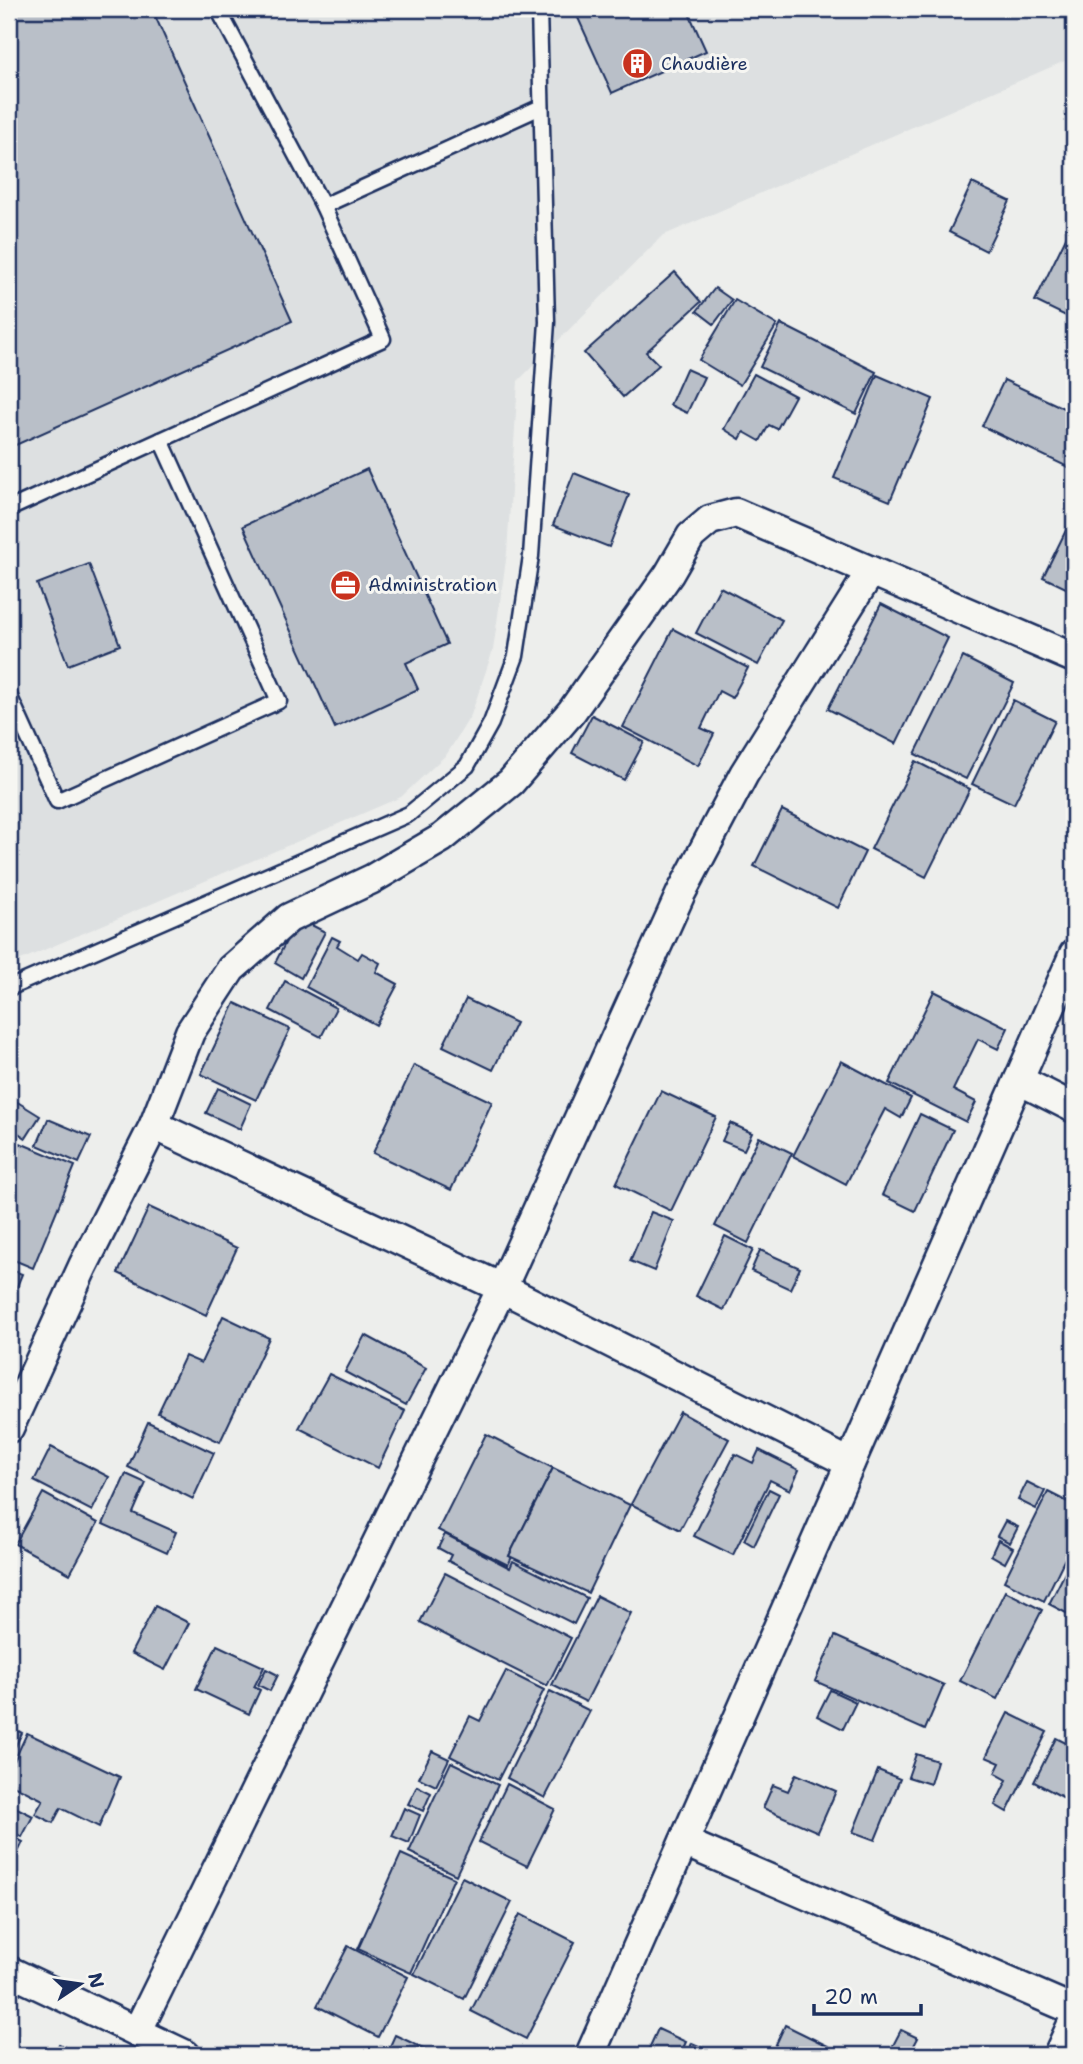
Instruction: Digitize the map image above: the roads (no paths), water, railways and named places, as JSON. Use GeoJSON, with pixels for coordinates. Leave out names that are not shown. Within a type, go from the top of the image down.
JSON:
{"type":"FeatureCollection","features":[{"type":"Feature","properties":{"kind":"street"},"geometry":{"type":"LineString","coordinates":[[9,1428],[83,1266],[154,1125],[190,1032],[230,968],[289,918],[372,879],[442,838],[511,782],[572,711],[668,574],[691,536],[710,520],[736,513],[1074,658]]}},
{"type":"Feature","properties":{"kind":"street"},"geometry":{"type":"LineString","coordinates":[[137,2032],[502,1288],[681,893],[744,774],[871,571]]}},
{"type":"Feature","properties":{"kind":"street"},"geometry":{"type":"LineString","coordinates":[[590,2055],[1074,954]]}},
{"type":"Feature","properties":{"kind":"street"},"geometry":{"type":"LineString","coordinates":[[1019,1080],[1074,1108]]}},
{"type":"Feature","properties":{"kind":"street"},"geometry":{"type":"LineString","coordinates":[[154,1125],[502,1288],[850,1463]]}},
{"type":"Feature","properties":{"kind":"street"},"geometry":{"type":"LineString","coordinates":[[684,1842],[1074,2010]]}},
{"type":"Feature","properties":{"kind":"street"},"geometry":{"type":"LineString","coordinates":[[9,1971],[186,2055]]}},
{"type":"Feature","properties":{"kind":"street"},"geometry":{"type":"LineString","coordinates":[[1058,2055],[1074,2020]]}},
{"type":"Feature","properties":{"kind":"lane"},"geometry":{"type":"LineString","coordinates":[[9,509],[383,339],[323,206],[218,9]]}},
{"type":"Feature","properties":{"kind":"lane"},"geometry":{"type":"LineString","coordinates":[[9,988],[409,814],[467,766],[491,723],[516,656],[531,556],[547,322],[538,9]]}},
{"type":"Feature","properties":{"kind":"lane"},"geometry":{"type":"LineString","coordinates":[[323,206],[541,107]]}},
{"type":"Feature","properties":{"kind":"lane"},"geometry":{"type":"LineString","coordinates":[[9,695],[57,802],[279,701],[161,440]]}},
{"type":"Feature","properties":{"kind":"place","name":"Chaudière"},"geometry":{"type":"Point","coordinates":[638,64]}},
{"type":"Feature","properties":{"kind":"place","name":"Administration"},"geometry":{"type":"Point","coordinates":[345,585]}}]}
